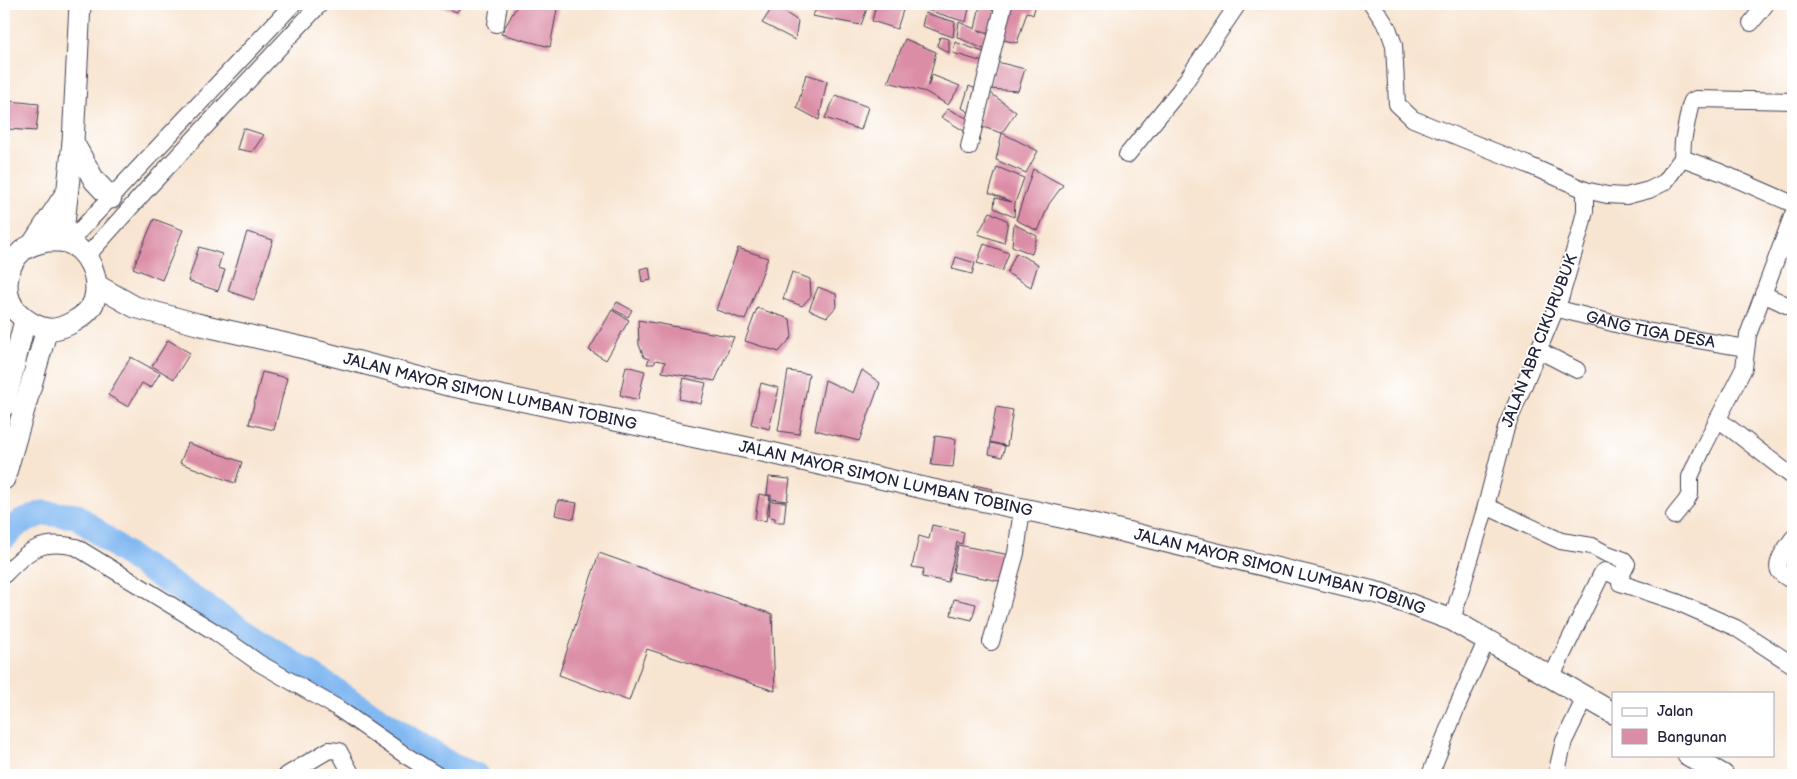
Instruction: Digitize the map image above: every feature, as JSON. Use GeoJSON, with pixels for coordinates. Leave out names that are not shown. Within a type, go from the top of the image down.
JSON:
{"type":"FeatureCollection","features":[{"type":"Feature","properties":{"kind":"main road"},"geometry":{"type":"LineString","coordinates":[[65,242],[66,193],[73,142],[80,4]]}},
{"type":"Feature","properties":{"kind":"main road"},"geometry":{"type":"LineString","coordinates":[[73,142],[90,174],[111,198]]}},
{"type":"Feature","properties":{"kind":"main road"},"geometry":{"type":"LineString","coordinates":[[32,245],[66,193]]}},
{"type":"Feature","properties":{"kind":"main road"},"geometry":{"type":"LineString","coordinates":[[46,241],[65,242],[78,249],[86,257],[94,270],[96,285],[94,303],[84,315],[66,326],[48,329],[25,320],[15,309],[6,294],[9,260],[32,245],[46,241]]}},
{"type":"Feature","properties":{"kind":"main road","name":"JALAN MAYOR SIMON LUMBAN TOBING"},"geometry":{"type":"LineString","coordinates":[[96,285],[135,307],[196,324],[319,352],[448,385],[767,452],[1190,546],[1382,594],[1452,620],[1612,712]]}},
{"type":"Feature","properties":{"kind":"main road","name":"JALAN MAYOR SIMON LUMBAN TOBING"},"geometry":{"type":"LineString","coordinates":[[84,315],[135,307]]}},
{"type":"Feature","properties":{"kind":"main road"},"geometry":{"type":"LineString","coordinates":[[4,406],[25,320]]}},
{"type":"Feature","properties":{"kind":"main road"},"geometry":{"type":"LineString","coordinates":[[4,480],[48,329]]}},
{"type":"Feature","properties":{"kind":"main road"},"geometry":{"type":"LineString","coordinates":[[1690,756],[1723,775]]}},
{"type":"Feature","properties":{"kind":"street"},"geometry":{"type":"LineString","coordinates":[[65,242],[111,198],[294,4]]}},
{"type":"Feature","properties":{"kind":"street"},"geometry":{"type":"LineString","coordinates":[[86,257],[320,4]]}},
{"type":"Feature","properties":{"kind":"street"},"geometry":{"type":"LineString","coordinates":[[496,24],[499,4]]}},
{"type":"Feature","properties":{"kind":"street"},"geometry":{"type":"LineString","coordinates":[[969,147],[1004,4]]}},
{"type":"Feature","properties":{"kind":"street"},"geometry":{"type":"LineString","coordinates":[[1127,155],[1180,91],[1238,4]]}},
{"type":"Feature","properties":{"kind":"street"},"geometry":{"type":"LineString","coordinates":[[1372,4],[1388,28],[1394,45],[1397,104],[1413,119],[1526,164],[1585,190],[1607,195],[1626,196],[1649,190],[1665,182],[1682,158],[1683,141],[1692,101],[1696,99],[1793,96]]}},
{"type":"Feature","properties":{"kind":"street"},"geometry":{"type":"LineString","coordinates":[[1751,23],[1766,4]]}},
{"type":"Feature","properties":{"kind":"street"},"geometry":{"type":"LineString","coordinates":[[1682,158],[1720,172],[1793,204]]}},
{"type":"Feature","properties":{"kind":"street","name":"JALAN ABR CIKURUBUK"},"geometry":{"type":"LineString","coordinates":[[1452,620],[1486,506],[1506,428],[1561,296],[1585,211],[1585,190]]}},
{"type":"Feature","properties":{"kind":"street"},"geometry":{"type":"LineString","coordinates":[[1674,516],[1690,494],[1690,477],[1746,364],[1748,335],[1793,214]]}},
{"type":"Feature","properties":{"kind":"street"},"geometry":{"type":"LineString","coordinates":[[1763,294],[1793,308]]}},
{"type":"Feature","properties":{"kind":"street","name":"GANG TIGA DESA"},"geometry":{"type":"LineString","coordinates":[[1555,308],[1639,330],[1689,340],[1746,348]]}},
{"type":"Feature","properties":{"kind":"street"},"geometry":{"type":"LineString","coordinates":[[1538,350],[1577,370]]}},
{"type":"Feature","properties":{"kind":"street"},"geometry":{"type":"LineString","coordinates":[[1718,419],[1793,477]]}},
{"type":"Feature","properties":{"kind":"street"},"geometry":{"type":"LineString","coordinates":[[1486,506],[1561,541],[1584,543],[1605,554],[1624,560],[1627,564],[1620,578],[1620,583],[1677,602],[1736,628],[1793,665]]}},
{"type":"Feature","properties":{"kind":"street"},"geometry":{"type":"LineString","coordinates":[[991,642],[1016,552],[1022,509]]}},
{"type":"Feature","properties":{"kind":"street"},"geometry":{"type":"LineString","coordinates":[[1793,538],[1778,566],[1780,572],[1793,582]]}},
{"type":"Feature","properties":{"kind":"street"},"geometry":{"type":"LineString","coordinates":[[4,575],[32,550],[51,544],[76,547],[215,632],[259,663],[336,707],[437,775]]}},
{"type":"Feature","properties":{"kind":"street"},"geometry":{"type":"LineString","coordinates":[[1551,678],[1602,573],[1606,571],[1620,578]]}},
{"type":"Feature","properties":{"kind":"street"},"geometry":{"type":"LineString","coordinates":[[1430,775],[1456,709],[1487,639]]}},
{"type":"Feature","properties":{"kind":"street"},"geometry":{"type":"LineString","coordinates":[[1556,775],[1564,741],[1585,698]]}},
{"type":"Feature","properties":{"kind":"street"},"geometry":{"type":"LineString","coordinates":[[287,775],[329,750],[335,750],[339,751],[352,775]]}},
{"type":"Feature","properties":{"kind":"building"},"geometry":{"type":"Polygon","coordinates":[[[440,4],[462,4],[457,12],[438,6],[440,4]]]}},
{"type":"Feature","properties":{"kind":"building"},"geometry":{"type":"Polygon","coordinates":[[[518,4],[558,4],[550,47],[501,34],[518,4]]]}},
{"type":"Feature","properties":{"kind":"building"},"geometry":{"type":"Polygon","coordinates":[[[820,4],[861,4],[868,6],[861,25],[812,16],[820,4]]]}},
{"type":"Feature","properties":{"kind":"building"},"geometry":{"type":"Polygon","coordinates":[[[876,4],[905,4],[897,29],[872,21],[876,4]]]}},
{"type":"Feature","properties":{"kind":"building"},"geometry":{"type":"Polygon","coordinates":[[[911,4],[970,4],[966,22],[911,4]]]}},
{"type":"Feature","properties":{"kind":"building"},"geometry":{"type":"Polygon","coordinates":[[[1007,4],[1036,4],[1033,15],[1027,12],[1017,43],[999,39],[1007,4]]]}},
{"type":"Feature","properties":{"kind":"building"},"geometry":{"type":"Polygon","coordinates":[[[774,5],[798,21],[795,40],[762,23],[774,5]]]}},
{"type":"Feature","properties":{"kind":"building"},"geometry":{"type":"Polygon","coordinates":[[[980,5],[996,12],[992,33],[978,30],[992,36],[990,52],[957,37],[959,22],[975,29],[980,5]]]}},
{"type":"Feature","properties":{"kind":"building"},"geometry":{"type":"Polygon","coordinates":[[[925,13],[955,22],[953,37],[922,26],[925,13]]]}},
{"type":"Feature","properties":{"kind":"building"},"geometry":{"type":"Polygon","coordinates":[[[940,37],[949,39],[949,53],[937,46],[940,37]]]}},
{"type":"Feature","properties":{"kind":"building"},"geometry":{"type":"Polygon","coordinates":[[[905,39],[936,52],[928,86],[932,75],[960,86],[948,105],[926,92],[888,82],[905,39]]]}},
{"type":"Feature","properties":{"kind":"building"},"geometry":{"type":"Polygon","coordinates":[[[955,42],[986,53],[983,62],[953,53],[955,42]]]}},
{"type":"Feature","properties":{"kind":"building"},"geometry":{"type":"Polygon","coordinates":[[[997,62],[1025,69],[1018,91],[990,89],[997,62]]]}},
{"type":"Feature","properties":{"kind":"building"},"geometry":{"type":"Polygon","coordinates":[[[806,74],[827,81],[819,120],[797,108],[806,74]]]}},
{"type":"Feature","properties":{"kind":"building"},"geometry":{"type":"Polygon","coordinates":[[[969,86],[983,92],[977,117],[962,108],[969,86]]]}},
{"type":"Feature","properties":{"kind":"building"},"geometry":{"type":"Polygon","coordinates":[[[988,91],[1016,112],[1002,133],[979,126],[988,91]]]}},
{"type":"Feature","properties":{"kind":"building"},"geometry":{"type":"Polygon","coordinates":[[[836,95],[868,107],[861,130],[825,118],[836,95]]]}},
{"type":"Feature","properties":{"kind":"building"},"geometry":{"type":"Polygon","coordinates":[[[10,101],[39,104],[36,131],[8,129],[10,101]]]}},
{"type":"Feature","properties":{"kind":"building"},"geometry":{"type":"Polygon","coordinates":[[[948,109],[969,119],[969,134],[941,117],[948,109]]]}},
{"type":"Feature","properties":{"kind":"building"},"geometry":{"type":"Polygon","coordinates":[[[243,128],[264,135],[252,152],[237,149],[243,128]]]}},
{"type":"Feature","properties":{"kind":"building"},"geometry":{"type":"Polygon","coordinates":[[[1002,133],[1038,151],[1026,173],[996,160],[1002,133]]]}},
{"type":"Feature","properties":{"kind":"building"},"geometry":{"type":"Polygon","coordinates":[[[997,167],[1024,178],[1015,203],[1014,217],[994,208],[995,198],[1012,202],[989,193],[997,167]]]}},
{"type":"Feature","properties":{"kind":"building"},"geometry":{"type":"Polygon","coordinates":[[[1033,169],[1063,185],[1049,204],[1038,231],[1016,220],[1033,169]]]}},
{"type":"Feature","properties":{"kind":"building"},"geometry":{"type":"Polygon","coordinates":[[[990,212],[1008,221],[1004,243],[978,234],[990,212]]]}},
{"type":"Feature","properties":{"kind":"building"},"geometry":{"type":"Polygon","coordinates":[[[154,219],[183,230],[162,280],[133,268],[154,219]]]}},
{"type":"Feature","properties":{"kind":"building"},"geometry":{"type":"Polygon","coordinates":[[[1014,224],[1037,236],[1032,254],[1012,246],[1014,224]]]}},
{"type":"Feature","properties":{"kind":"building"},"geometry":{"type":"Polygon","coordinates":[[[247,232],[273,240],[254,300],[228,291],[247,232]]]}},
{"type":"Feature","properties":{"kind":"building"},"geometry":{"type":"Polygon","coordinates":[[[984,244],[1009,253],[1002,271],[977,263],[984,244]]]}},
{"type":"Feature","properties":{"kind":"building"},"geometry":{"type":"Polygon","coordinates":[[[199,247],[222,254],[218,268],[225,270],[218,291],[188,281],[199,247]]]}},
{"type":"Feature","properties":{"kind":"building"},"geometry":{"type":"Polygon","coordinates":[[[738,248],[768,258],[745,320],[716,310],[738,248]]]}},
{"type":"Feature","properties":{"kind":"building"},"geometry":{"type":"Polygon","coordinates":[[[1016,253],[1038,264],[1031,287],[1007,273],[1016,253]]]}},
{"type":"Feature","properties":{"kind":"building"},"geometry":{"type":"Polygon","coordinates":[[[956,257],[975,263],[972,274],[952,269],[956,257]]]}},
{"type":"Feature","properties":{"kind":"building"},"geometry":{"type":"Polygon","coordinates":[[[649,267],[651,280],[642,282],[640,269],[649,267]]]}},
{"type":"Feature","properties":{"kind":"building"},"geometry":{"type":"Polygon","coordinates":[[[792,272],[810,279],[811,296],[802,306],[783,299],[792,272]]]}},
{"type":"Feature","properties":{"kind":"building"},"geometry":{"type":"Polygon","coordinates":[[[818,287],[836,294],[837,306],[827,317],[809,310],[818,287]]]}},
{"type":"Feature","properties":{"kind":"building"},"geometry":{"type":"Polygon","coordinates":[[[617,302],[632,310],[628,317],[613,309],[617,302]]]}},
{"type":"Feature","properties":{"kind":"building"},"geometry":{"type":"Polygon","coordinates":[[[757,308],[790,319],[792,337],[779,352],[745,341],[757,308]]]}},
{"type":"Feature","properties":{"kind":"building"},"geometry":{"type":"Polygon","coordinates":[[[612,310],[629,320],[606,360],[589,350],[612,310]]]}},
{"type":"Feature","properties":{"kind":"building"},"geometry":{"type":"Polygon","coordinates":[[[638,320],[734,337],[715,381],[662,372],[665,362],[656,360],[654,364],[647,364],[649,359],[644,357],[639,345],[638,320]]]}},
{"type":"Feature","properties":{"kind":"building"},"geometry":{"type":"Polygon","coordinates":[[[168,340],[190,353],[174,379],[152,366],[168,340]]]}},
{"type":"Feature","properties":{"kind":"building"},"geometry":{"type":"Polygon","coordinates":[[[131,357],[160,373],[151,388],[142,383],[128,407],[108,395],[131,357]]]}},
{"type":"Feature","properties":{"kind":"building"},"geometry":{"type":"Polygon","coordinates":[[[626,366],[645,371],[638,400],[620,395],[626,366]]]}},
{"type":"Feature","properties":{"kind":"building"},"geometry":{"type":"Polygon","coordinates":[[[862,370],[880,383],[859,441],[815,430],[825,380],[853,393],[862,370]]]}},
{"type":"Feature","properties":{"kind":"building"},"geometry":{"type":"Polygon","coordinates":[[[788,371],[809,374],[799,434],[778,431],[788,371]]]}},
{"type":"Feature","properties":{"kind":"building"},"geometry":{"type":"Polygon","coordinates":[[[262,372],[287,378],[274,430],[249,424],[262,372]]]}},
{"type":"Feature","properties":{"kind":"building"},"geometry":{"type":"Polygon","coordinates":[[[684,378],[706,383],[701,404],[679,399],[684,378]]]}},
{"type":"Feature","properties":{"kind":"building"},"geometry":{"type":"Polygon","coordinates":[[[761,383],[779,388],[769,429],[751,424],[761,383]]]}},
{"type":"Feature","properties":{"kind":"building"},"geometry":{"type":"Polygon","coordinates":[[[996,407],[1013,410],[1007,446],[990,442],[996,407]]]}},
{"type":"Feature","properties":{"kind":"building"},"geometry":{"type":"Polygon","coordinates":[[[935,436],[956,439],[953,467],[931,465],[935,436]]]}},
{"type":"Feature","properties":{"kind":"building"},"geometry":{"type":"Polygon","coordinates":[[[188,443],[242,462],[235,483],[180,463],[188,443]]]}},
{"type":"Feature","properties":{"kind":"building"},"geometry":{"type":"Polygon","coordinates":[[[991,443],[1005,446],[1002,457],[989,454],[991,443]]]}},
{"type":"Feature","properties":{"kind":"building"},"geometry":{"type":"Polygon","coordinates":[[[769,477],[790,479],[787,501],[771,499],[771,495],[767,495],[769,477]]]}},
{"type":"Feature","properties":{"kind":"building"},"geometry":{"type":"Polygon","coordinates":[[[974,485],[993,489],[991,499],[972,495],[974,485]]]}},
{"type":"Feature","properties":{"kind":"building"},"geometry":{"type":"Polygon","coordinates":[[[759,494],[770,496],[766,521],[755,519],[759,494]]]}},
{"type":"Feature","properties":{"kind":"building"},"geometry":{"type":"Polygon","coordinates":[[[558,500],[577,503],[574,519],[555,515],[558,500]]]}},
{"type":"Feature","properties":{"kind":"building"},"geometry":{"type":"Polygon","coordinates":[[[770,501],[786,502],[784,522],[775,522],[775,518],[769,517],[770,501]]]}},
{"type":"Feature","properties":{"kind":"building"},"geometry":{"type":"Polygon","coordinates":[[[932,525],[964,532],[962,544],[957,542],[948,582],[922,577],[924,569],[912,567],[919,536],[929,539],[932,525]]]}},
{"type":"Feature","properties":{"kind":"building"},"geometry":{"type":"Polygon","coordinates":[[[958,545],[1010,555],[1004,582],[953,572],[958,545]]]}},
{"type":"Feature","properties":{"kind":"building"},"geometry":{"type":"Polygon","coordinates":[[[599,553],[772,614],[775,691],[647,649],[629,701],[559,675],[599,553]]]}},
{"type":"Feature","properties":{"kind":"building"},"geometry":{"type":"Polygon","coordinates":[[[954,599],[976,604],[972,620],[951,615],[954,599]]]}},
{"type":"Feature","properties":{"kind":"waterway"},"geometry":{"type":"LineString","coordinates":[[4,538],[19,523],[43,513],[77,516],[134,560],[451,765],[476,775]]}}]}
